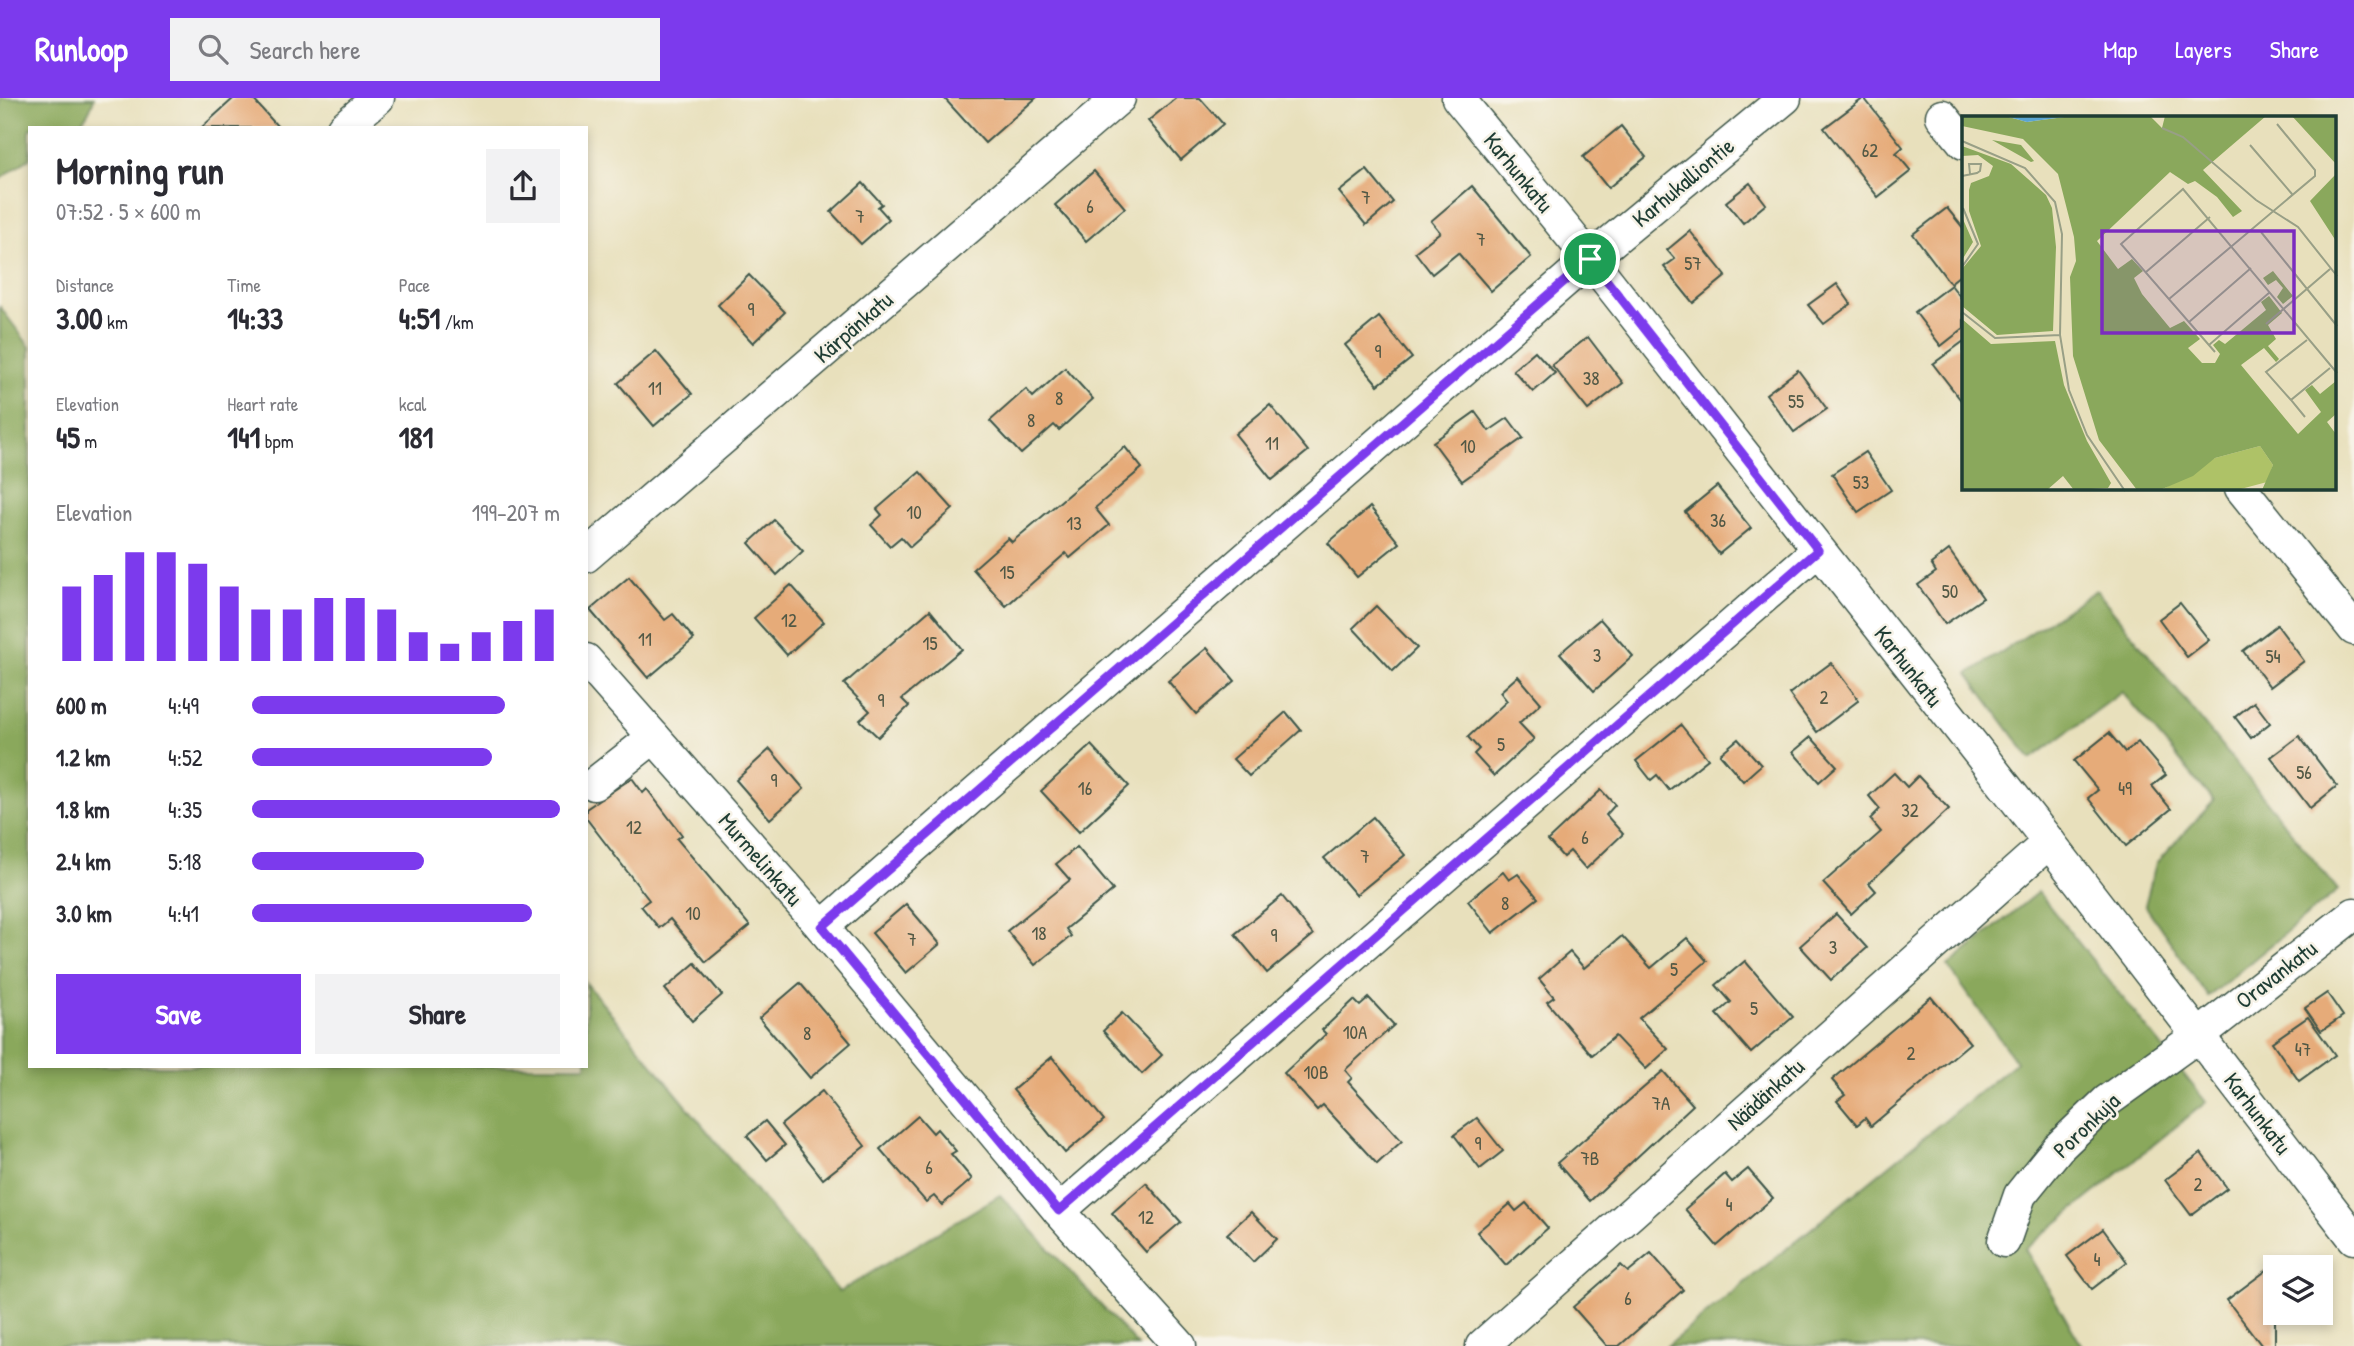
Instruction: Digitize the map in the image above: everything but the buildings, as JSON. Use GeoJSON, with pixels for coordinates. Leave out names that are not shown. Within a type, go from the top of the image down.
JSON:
{"type":"FeatureCollection","features":[{"type":"Feature","properties":{"kind":"street"},"geometry":{"type":"LineString","coordinates":[[345,126],[378,98]]}},
{"type":"Feature","properties":{"kind":"street","name":"Kärpänkatu"},"geometry":{"type":"LineString","coordinates":[[588,554],[1119,98]]}},
{"type":"Feature","properties":{"kind":"street","name":"Karhunkatu"},"geometry":{"type":"LineString","coordinates":[[1458,98],[1590,259],[2049,842],[2354,1238]]}},
{"type":"Feature","properties":{"kind":"street","name":"Karhukalliontie"},"geometry":{"type":"LineString","coordinates":[[822,927],[1590,259],[1785,98]]}},
{"type":"Feature","properties":{"kind":"street"},"geometry":{"type":"LineString","coordinates":[[1942,116],[1962,141]]}},
{"type":"Feature","properties":{"kind":"street"},"geometry":{"type":"LineString","coordinates":[[2243,490],[2354,629]]}},
{"type":"Feature","properties":{"kind":"street"},"geometry":{"type":"LineString","coordinates":[[1059,1211],[1818,550]]}},
{"type":"Feature","properties":{"kind":"street","name":"Murmelinkatu"},"geometry":{"type":"LineString","coordinates":[[588,662],[822,927],[1059,1211],[1180,1346]]}},
{"type":"Feature","properties":{"kind":"street"},"geometry":{"type":"LineString","coordinates":[[594,784],[653,737]]}},
{"type":"Feature","properties":{"kind":"street","name":"Näädänkatu"},"geometry":{"type":"LineString","coordinates":[[1482,1346],[2049,842]]}},
{"type":"Feature","properties":{"kind":"street","name":"Oravankatu"},"geometry":{"type":"LineString","coordinates":[[2199,1035],[2354,914]]}},
{"type":"Feature","properties":{"kind":"street","name":"Poronkuja"},"geometry":{"type":"LineString","coordinates":[[2004,1241],[2020,1195],[2058,1148],[2107,1101],[2199,1035]]}},
{"type":"Feature","properties":{"kind":"green space"},"geometry":{"type":"Polygon","coordinates":[[[0,98],[94,98],[90,110],[73,126],[28,126],[28,159],[0,179],[0,98]]]}},
{"type":"Feature","properties":{"kind":"green space"},"geometry":{"type":"Polygon","coordinates":[[[0,307],[28,344],[28,1068],[588,1068],[588,985],[839,1292],[1000,1195],[1138,1346],[0,1346],[0,307]]]}},
{"type":"Feature","properties":{"kind":"green space"},"geometry":{"type":"Polygon","coordinates":[[[2096,590],[2338,890],[2208,997],[2145,905],[2156,863],[2214,801],[2122,692],[2031,759],[1968,674],[2096,590]]]}},
{"type":"Feature","properties":{"kind":"green space"},"geometry":{"type":"Polygon","coordinates":[[[2038,892],[2206,1102],[2025,1249],[2082,1346],[1667,1346],[2016,1062],[1948,966],[2038,892]]]}},
{"type":"Feature","properties":{"kind":"route"},"geometry":{"type":"LineString","coordinates":[[1590,259],[1818,550],[1059,1211],[822,927],[1590,259]]}}]}
